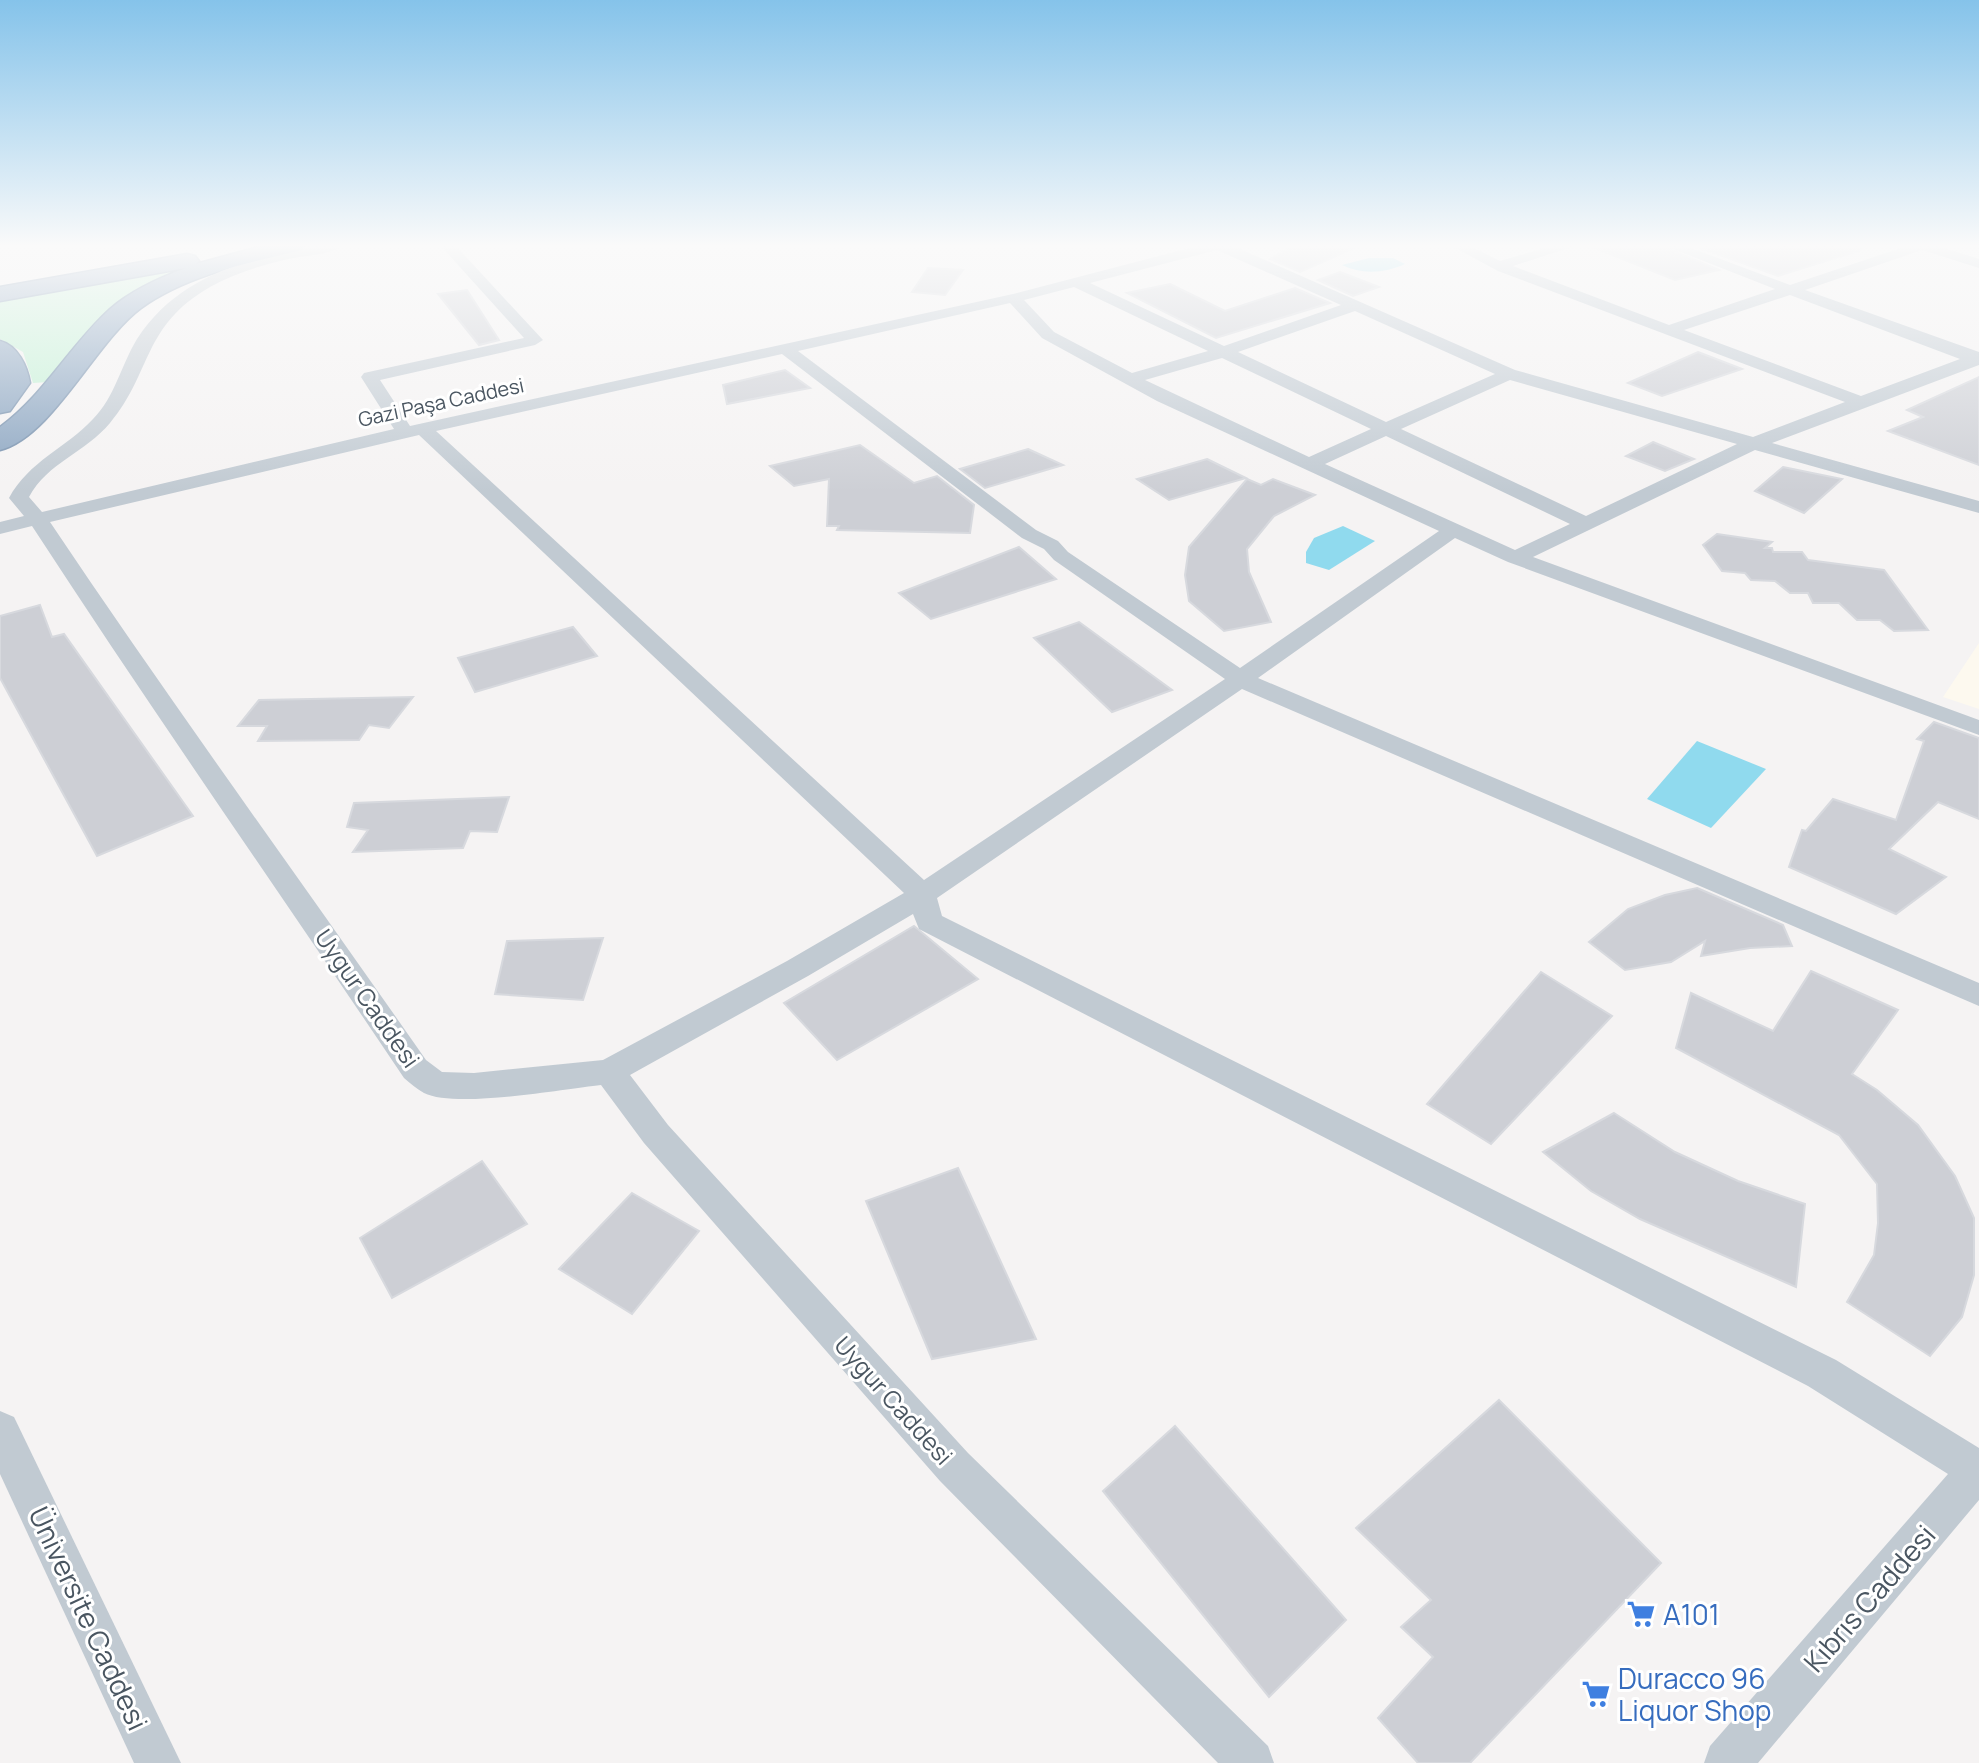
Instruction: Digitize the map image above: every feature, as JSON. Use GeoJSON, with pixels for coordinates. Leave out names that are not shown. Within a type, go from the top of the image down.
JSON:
{"type":"FeatureCollection","features":[{"type":"Feature","properties":{"kind":"highway"},"geometry":{"type":"LineString","coordinates":[[0,441],[26,423],[107,327]]}},
{"type":"Feature","properties":{"kind":"highway"},"geometry":{"type":"LineString","coordinates":[[0,349],[14,368],[16,383],[0,405]]}},
{"type":"Feature","properties":{"kind":"street","name":"Uygur Caddesi"},"geometry":{"type":"LineString","coordinates":[[155,327],[103,420],[84,440],[24,485],[19,498],[36,517],[171,720],[277,867],[415,1069],[435,1084],[474,1086],[609,1072],[656,1134],[954,1467],[1251,1763]]}},
{"type":"Feature","properties":{"kind":"street"},"geometry":{"type":"LineString","coordinates":[[523,327],[535,340],[370,377],[414,431],[922,894],[929,922],[1822,1373],[1979,1470]]}},
{"type":"Feature","properties":{"kind":"street","name":"Gazi Paşa Caddesi"},"geometry":{"type":"LineString","coordinates":[[0,528],[36,517],[879,327]]}},
{"type":"Feature","properties":{"kind":"street"},"geometry":{"type":"LineString","coordinates":[[1041,327],[1048,335],[1130,379],[1515,558],[1979,728]]}},
{"type":"Feature","properties":{"kind":"street"},"geometry":{"type":"LineString","coordinates":[[1171,327],[1586,524]]}},
{"type":"Feature","properties":{"kind":"street"},"geometry":{"type":"LineString","coordinates":[[1130,379],[1293,327]]}},
{"type":"Feature","properties":{"kind":"street"},"geometry":{"type":"LineString","coordinates":[[1402,327],[1509,374],[1979,507]]}},
{"type":"Feature","properties":{"kind":"street"},"geometry":{"type":"LineString","coordinates":[[1662,327],[1861,402]]}},
{"type":"Feature","properties":{"kind":"street"},"geometry":{"type":"LineString","coordinates":[[1669,330],[1677,327]]}},
{"type":"Feature","properties":{"kind":"street"},"geometry":{"type":"LineString","coordinates":[[1893,327],[1978,358]]}},
{"type":"Feature","properties":{"kind":"street"},"geometry":{"type":"LineString","coordinates":[[784,348],[1029,534],[1051,545],[1061,556],[1240,679],[1979,995]]}},
{"type":"Feature","properties":{"kind":"street"},"geometry":{"type":"LineString","coordinates":[[1515,558],[1754,443],[1978,358]]}},
{"type":"Feature","properties":{"kind":"street"},"geometry":{"type":"LineString","coordinates":[[1309,464],[1509,374]]}},
{"type":"Feature","properties":{"kind":"street"},"geometry":{"type":"LineString","coordinates":[[609,1072],[773,982],[922,894],[1240,679],[1453,530]]}},
{"type":"Feature","properties":{"kind":"street","name":"Üniversite Caddesi"},"geometry":{"type":"LineString","coordinates":[[0,1430],[158,1763]]}},
{"type":"Feature","properties":{"kind":"street","name":"Kıbrıs Caddesi"},"geometry":{"type":"LineString","coordinates":[[1727,1763],[1979,1470]]}},
{"type":"Feature","properties":{"kind":"shaded area"},"geometry":{"type":"Polygon","coordinates":[[[1979,643],[1979,709],[1943,697],[1979,643]]]}},
{"type":"Feature","properties":{"kind":"green space"},"geometry":{"type":"Polygon","coordinates":[[[0,327],[103,327],[48,382],[33,383],[23,352],[0,339],[0,327]]]}},
{"type":"Feature","properties":{"kind":"water"},"geometry":{"type":"Polygon","coordinates":[[[1343,526],[1375,541],[1329,570],[1306,563],[1306,552],[1314,538],[1343,526]]]}},
{"type":"Feature","properties":{"kind":"water"},"geometry":{"type":"Polygon","coordinates":[[[1697,741],[1766,769],[1711,828],[1647,799],[1697,741]]]}},
{"type":"Feature","properties":{"kind":"building"},"geometry":{"type":"Polygon","coordinates":[[[465,327],[491,327],[499,340],[479,345],[465,327]]]}},
{"type":"Feature","properties":{"kind":"building"},"geometry":{"type":"Polygon","coordinates":[[[1195,327],[1251,327],[1216,338],[1195,327]]]}},
{"type":"Feature","properties":{"kind":"building"},"geometry":{"type":"Polygon","coordinates":[[[1698,352],[1742,369],[1662,396],[1628,383],[1698,352]]]}},
{"type":"Feature","properties":{"kind":"building"},"geometry":{"type":"Polygon","coordinates":[[[785,370],[810,388],[727,404],[723,385],[785,370]]]}},
{"type":"Feature","properties":{"kind":"building"},"geometry":{"type":"Polygon","coordinates":[[[1979,377],[1979,465],[1888,431],[1923,417],[1907,410],[1979,377]]]}},
{"type":"Feature","properties":{"kind":"building"},"geometry":{"type":"Polygon","coordinates":[[[1653,442],[1694,459],[1665,471],[1626,456],[1653,442]]]}},
{"type":"Feature","properties":{"kind":"building"},"geometry":{"type":"Polygon","coordinates":[[[860,445],[914,483],[937,476],[974,505],[970,533],[837,530],[839,526],[827,526],[829,479],[794,486],[770,466],[860,445]]]}},
{"type":"Feature","properties":{"kind":"building"},"geometry":{"type":"Polygon","coordinates":[[[1028,449],[1063,465],[985,488],[960,469],[1028,449]]]}},
{"type":"Feature","properties":{"kind":"building"},"geometry":{"type":"Polygon","coordinates":[[[1207,459],[1246,478],[1169,500],[1137,479],[1207,459]]]}},
{"type":"Feature","properties":{"kind":"building"},"geometry":{"type":"Polygon","coordinates":[[[1783,467],[1842,479],[1804,513],[1755,491],[1783,467]]]}},
{"type":"Feature","properties":{"kind":"building"},"geometry":{"type":"Polygon","coordinates":[[[1247,479],[1261,485],[1273,479],[1315,495],[1274,516],[1247,549],[1249,572],[1271,622],[1224,631],[1189,601],[1185,575],[1189,547],[1247,479]]]}},
{"type":"Feature","properties":{"kind":"building"},"geometry":{"type":"Polygon","coordinates":[[[1717,534],[1772,542],[1765,548],[1772,548],[1773,552],[1802,552],[1808,560],[1884,570],[1928,630],[1894,631],[1880,620],[1857,620],[1839,603],[1813,603],[1808,593],[1790,593],[1775,581],[1751,580],[1745,573],[1722,571],[1703,545],[1717,534]]]}},
{"type":"Feature","properties":{"kind":"building"},"geometry":{"type":"Polygon","coordinates":[[[1019,547],[1056,579],[931,619],[899,593],[1019,547]]]}},
{"type":"Feature","properties":{"kind":"building"},"geometry":{"type":"Polygon","coordinates":[[[40,605],[52,637],[64,634],[193,816],[97,856],[0,678],[0,616],[40,605]]]}},
{"type":"Feature","properties":{"kind":"building"},"geometry":{"type":"Polygon","coordinates":[[[1079,622],[1172,690],[1112,712],[1034,638],[1079,622]]]}},
{"type":"Feature","properties":{"kind":"building"},"geometry":{"type":"Polygon","coordinates":[[[573,627],[597,656],[475,692],[458,658],[573,627]]]}},
{"type":"Feature","properties":{"kind":"building"},"geometry":{"type":"Polygon","coordinates":[[[413,697],[389,728],[369,725],[359,740],[258,741],[267,726],[238,726],[259,700],[413,697]]]}},
{"type":"Feature","properties":{"kind":"building"},"geometry":{"type":"Polygon","coordinates":[[[1934,722],[1979,738],[1979,819],[1938,802],[1889,849],[1946,877],[1896,914],[1789,867],[1802,830],[1806,831],[1833,799],[1896,820],[1924,741],[1917,739],[1934,722]]]}},
{"type":"Feature","properties":{"kind":"building"},"geometry":{"type":"Polygon","coordinates":[[[509,797],[497,832],[470,831],[463,848],[353,852],[368,830],[347,827],[354,803],[509,797]]]}},
{"type":"Feature","properties":{"kind":"building"},"geometry":{"type":"Polygon","coordinates":[[[1697,888],[1783,925],[1792,946],[1750,948],[1701,956],[1705,941],[1671,962],[1625,970],[1589,942],[1628,909],[1665,895],[1697,888]]]}},
{"type":"Feature","properties":{"kind":"building"},"geometry":{"type":"Polygon","coordinates":[[[914,926],[978,979],[837,1060],[784,1003],[914,926]]]}},
{"type":"Feature","properties":{"kind":"building"},"geometry":{"type":"Polygon","coordinates":[[[603,938],[583,1000],[495,994],[507,941],[603,938]]]}},
{"type":"Feature","properties":{"kind":"building"},"geometry":{"type":"Polygon","coordinates":[[[1811,971],[1898,1010],[1852,1074],[1877,1090],[1918,1125],[1955,1176],[1974,1218],[1974,1275],[1962,1317],[1930,1356],[1847,1302],[1874,1255],[1878,1223],[1877,1184],[1839,1135],[1676,1048],[1691,993],[1773,1031],[1811,971]]]}},
{"type":"Feature","properties":{"kind":"building"},"geometry":{"type":"Polygon","coordinates":[[[1541,972],[1612,1016],[1491,1144],[1427,1104],[1541,972]]]}},
{"type":"Feature","properties":{"kind":"building"},"geometry":{"type":"Polygon","coordinates":[[[1614,1113],[1675,1152],[1738,1181],[1805,1204],[1796,1287],[1640,1219],[1591,1191],[1543,1152],[1614,1113]]]}},
{"type":"Feature","properties":{"kind":"building"},"geometry":{"type":"Polygon","coordinates":[[[482,1161],[527,1224],[392,1298],[360,1238],[482,1161]]]}},
{"type":"Feature","properties":{"kind":"building"},"geometry":{"type":"Polygon","coordinates":[[[958,1168],[1036,1339],[932,1359],[866,1201],[958,1168]]]}},
{"type":"Feature","properties":{"kind":"building"},"geometry":{"type":"Polygon","coordinates":[[[632,1193],[699,1231],[632,1314],[559,1269],[632,1193]]]}},
{"type":"Feature","properties":{"kind":"building"},"geometry":{"type":"Polygon","coordinates":[[[1499,1400],[1661,1563],[1470,1763],[1418,1763],[1378,1718],[1433,1657],[1401,1627],[1431,1600],[1356,1528],[1499,1400]]]}},
{"type":"Feature","properties":{"kind":"building"},"geometry":{"type":"Polygon","coordinates":[[[1175,1426],[1346,1620],[1269,1697],[1103,1491],[1175,1426]]]}},
{"type":"Feature","properties":{"kind":"place","name":"A101"},"geometry":{"type":"Point","coordinates":[1641,1614]}},
{"type":"Feature","properties":{"kind":"place","name":"Duracco 96 Liquor Shop"},"geometry":{"type":"Point","coordinates":[1596,1694]}}]}
